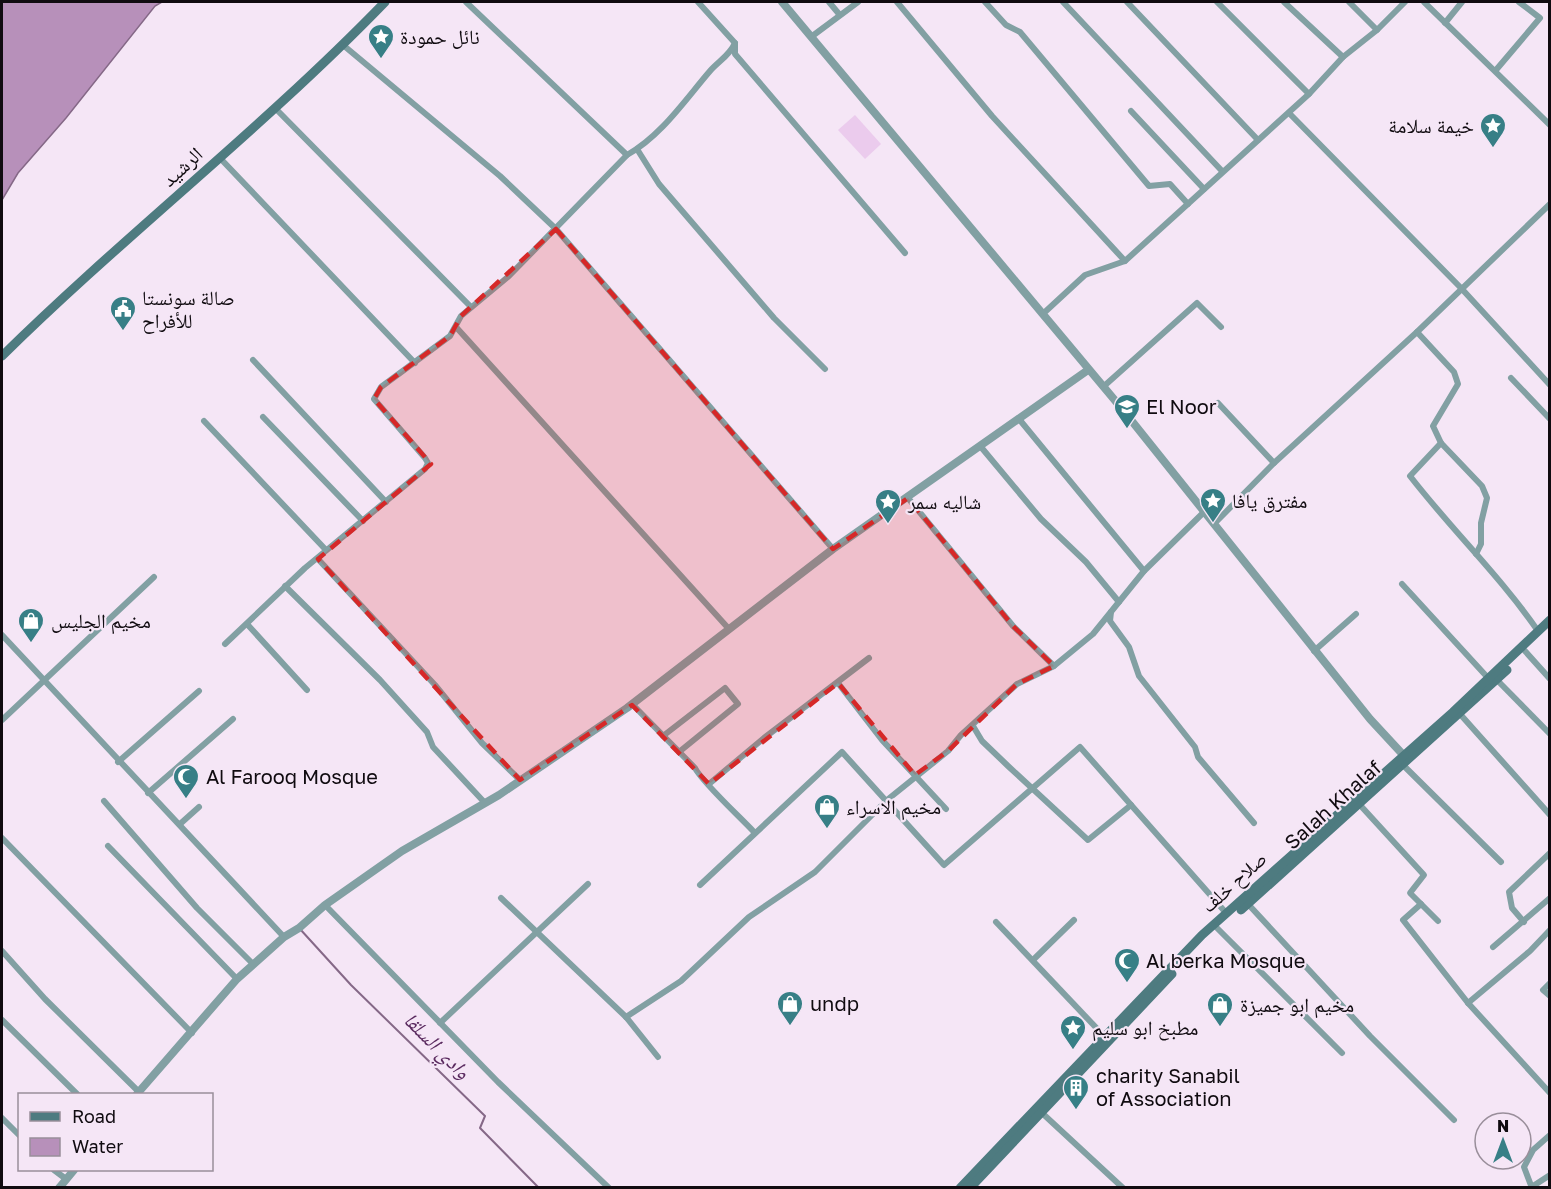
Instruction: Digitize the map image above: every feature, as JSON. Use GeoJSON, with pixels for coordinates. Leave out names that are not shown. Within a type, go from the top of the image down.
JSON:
{"type":"FeatureCollection","features":[{"type":"Feature","properties":{"kind":"main road","name":"الرشيد"},"geometry":{"type":"LineString","coordinates":[[2,356],[219,157],[276,109],[384,2]]}},
{"type":"Feature","properties":{"kind":"main road","name":"صلاح خلف"},"geometry":{"type":"LineString","coordinates":[[960,1188],[1202,935],[1405,760],[1493,680],[1550,621]]}},
{"type":"Feature","properties":{"kind":"main road","name":"Salah Khalaf"},"geometry":{"type":"LineString","coordinates":[[1042,1113],[1217,928],[1248,904],[1360,805],[1405,760],[1460,714],[1550,628]]}},
{"type":"Feature","properties":{"kind":"main road"},"geometry":{"type":"LineString","coordinates":[[970,1188],[1042,1113]]}},
{"type":"Feature","properties":{"kind":"street"},"geometry":{"type":"LineString","coordinates":[[466,2],[627,155]]}},
{"type":"Feature","properties":{"kind":"street"},"geometry":{"type":"LineString","coordinates":[[698,2],[735,43],[735,54],[905,253]]}},
{"type":"Feature","properties":{"kind":"street"},"geometry":{"type":"LineString","coordinates":[[782,2],[1103,387],[1370,719],[1405,760],[1501,862]]}},
{"type":"Feature","properties":{"kind":"street"},"geometry":{"type":"LineString","coordinates":[[829,2],[839,14]]}},
{"type":"Feature","properties":{"kind":"street"},"geometry":{"type":"LineString","coordinates":[[811,37],[858,2]]}},
{"type":"Feature","properties":{"kind":"street"},"geometry":{"type":"LineString","coordinates":[[897,2],[992,116],[1125,261]]}},
{"type":"Feature","properties":{"kind":"street"},"geometry":{"type":"LineString","coordinates":[[985,2],[1006,25],[1020,32],[1149,186],[1170,184],[1188,204]]}},
{"type":"Feature","properties":{"kind":"street"},"geometry":{"type":"LineString","coordinates":[[1063,2],[1222,171]]}},
{"type":"Feature","properties":{"kind":"street"},"geometry":{"type":"LineString","coordinates":[[1127,2],[1258,140]]}},
{"type":"Feature","properties":{"kind":"street"},"geometry":{"type":"LineString","coordinates":[[1217,2],[1309,94]]}},
{"type":"Feature","properties":{"kind":"street"},"geometry":{"type":"LineString","coordinates":[[1284,2],[1343,57]]}},
{"type":"Feature","properties":{"kind":"street"},"geometry":{"type":"LineString","coordinates":[[1349,2],[1377,30]]}},
{"type":"Feature","properties":{"kind":"street"},"geometry":{"type":"LineString","coordinates":[[1046,311],[1085,275],[1125,261],[1222,171],[1289,113],[1343,57],[1377,30],[1405,2]]}},
{"type":"Feature","properties":{"kind":"street"},"geometry":{"type":"LineString","coordinates":[[1424,2],[1550,125]]}},
{"type":"Feature","properties":{"kind":"street"},"geometry":{"type":"LineString","coordinates":[[1445,23],[1462,2]]}},
{"type":"Feature","properties":{"kind":"street"},"geometry":{"type":"LineString","coordinates":[[1496,70],[1540,18],[1519,2]]}},
{"type":"Feature","properties":{"kind":"street"},"geometry":{"type":"LineString","coordinates":[[225,644],[326,550],[425,469],[428,463],[374,399],[381,387],[450,336],[461,316],[508,276],[627,155],[647,142],[715,65],[732,51],[735,43]]}},
{"type":"Feature","properties":{"kind":"street"},"geometry":{"type":"LineString","coordinates":[[343,45],[500,176],[556,229],[833,549]]}},
{"type":"Feature","properties":{"kind":"street"},"geometry":{"type":"LineString","coordinates":[[276,109],[471,307]]}},
{"type":"Feature","properties":{"kind":"street"},"geometry":{"type":"LineString","coordinates":[[1131,111],[1204,189]]}},
{"type":"Feature","properties":{"kind":"street"},"geometry":{"type":"LineString","coordinates":[[1289,113],[1461,288],[1550,385]]}},
{"type":"Feature","properties":{"kind":"street"},"geometry":{"type":"LineString","coordinates":[[637,149],[659,184],[774,318],[825,369]]}},
{"type":"Feature","properties":{"kind":"street"},"geometry":{"type":"LineString","coordinates":[[219,157],[415,363]]}},
{"type":"Feature","properties":{"kind":"street"},"geometry":{"type":"LineString","coordinates":[[1214,524],[1274,463],[1417,332],[1550,204]]}},
{"type":"Feature","properties":{"kind":"street"},"geometry":{"type":"LineString","coordinates":[[1103,387],[1197,303],[1221,327]]}},
{"type":"Feature","properties":{"kind":"street"},"geometry":{"type":"LineString","coordinates":[[456,327],[729,628]]}},
{"type":"Feature","properties":{"kind":"street"},"geometry":{"type":"LineString","coordinates":[[1417,332],[1455,372],[1458,384],[1433,426],[1440,443],[1482,486],[1486,498],[1481,523],[1481,544],[1476,554]]}},
{"type":"Feature","properties":{"kind":"street"},"geometry":{"type":"LineString","coordinates":[[253,360],[386,502]]}},
{"type":"Feature","properties":{"kind":"street"},"geometry":{"type":"LineString","coordinates":[[2,951],[45,999],[138,1093],[253,964],[326,905],[402,851],[485,803],[632,705],[833,549],[1088,370]]}},
{"type":"Feature","properties":{"kind":"street"},"geometry":{"type":"LineString","coordinates":[[1511,378],[1550,419]]}},
{"type":"Feature","properties":{"kind":"street"},"geometry":{"type":"LineString","coordinates":[[1218,403],[1274,463]]}},
{"type":"Feature","properties":{"kind":"street"},"geometry":{"type":"LineString","coordinates":[[263,417],[363,521]]}},
{"type":"Feature","properties":{"kind":"street"},"geometry":{"type":"LineString","coordinates":[[1019,419],[1144,571]]}},
{"type":"Feature","properties":{"kind":"street"},"geometry":{"type":"LineString","coordinates":[[204,421],[326,550]]}},
{"type":"Feature","properties":{"kind":"street"},"geometry":{"type":"LineString","coordinates":[[1440,443],[1410,476],[1439,514],[1511,592],[1538,631]]}},
{"type":"Feature","properties":{"kind":"street"},"geometry":{"type":"LineString","coordinates":[[981,447],[1041,519],[1086,562],[1119,602]]}},
{"type":"Feature","properties":{"kind":"street"},"geometry":{"type":"LineString","coordinates":[[908,498],[1013,626],[1054,666]]}},
{"type":"Feature","properties":{"kind":"street"},"geometry":{"type":"LineString","coordinates":[[626,1017],[681,981],[749,917],[815,872],[887,800],[915,775],[948,751],[961,735],[1017,684],[1054,666],[1093,634],[1144,571],[1204,512]]}},
{"type":"Feature","properties":{"kind":"street"},"geometry":{"type":"LineString","coordinates":[[318,558],[435,685],[482,743],[520,780]]}},
{"type":"Feature","properties":{"kind":"street"},"geometry":{"type":"LineString","coordinates":[[2,720],[154,577]]}},
{"type":"Feature","properties":{"kind":"street"},"geometry":{"type":"LineString","coordinates":[[1402,584],[1493,680],[1550,734]]}},
{"type":"Feature","properties":{"kind":"street"},"geometry":{"type":"LineString","coordinates":[[285,586],[380,680],[427,732],[433,747],[485,803]]}},
{"type":"Feature","properties":{"kind":"street"},"geometry":{"type":"LineString","coordinates":[[1111,611],[1110,621],[1129,647],[1139,676],[1195,747],[1198,757],[1254,823]]}},
{"type":"Feature","properties":{"kind":"street"},"geometry":{"type":"LineString","coordinates":[[1314,651],[1356,614]]}},
{"type":"Feature","properties":{"kind":"street"},"geometry":{"type":"LineString","coordinates":[[247,624],[307,690]]}},
{"type":"Feature","properties":{"kind":"street"},"geometry":{"type":"LineString","coordinates":[[2,635],[118,762],[180,824],[284,937]]}},
{"type":"Feature","properties":{"kind":"street"},"geometry":{"type":"LineString","coordinates":[[1525,651],[1550,679]]}},
{"type":"Feature","properties":{"kind":"street"},"geometry":{"type":"LineString","coordinates":[[710,784],[764,738],[869,658]]}},
{"type":"Feature","properties":{"kind":"street"},"geometry":{"type":"LineString","coordinates":[[838,683],[860,714],[946,809]]}},
{"type":"Feature","properties":{"kind":"street"},"geometry":{"type":"LineString","coordinates":[[663,736],[725,688],[738,704],[679,752]]}},
{"type":"Feature","properties":{"kind":"street"},"geometry":{"type":"LineString","coordinates":[[118,762],[199,691]]}},
{"type":"Feature","properties":{"kind":"street"},"geometry":{"type":"LineString","coordinates":[[632,705],[754,832]]}},
{"type":"Feature","properties":{"kind":"street"},"geometry":{"type":"LineString","coordinates":[[1460,714],[1550,815]]}},
{"type":"Feature","properties":{"kind":"street"},"geometry":{"type":"LineString","coordinates":[[148,793],[233,719]]}},
{"type":"Feature","properties":{"kind":"street"},"geometry":{"type":"LineString","coordinates":[[973,726],[982,741],[1088,840],[1131,805]]}},
{"type":"Feature","properties":{"kind":"street"},"geometry":{"type":"LineString","coordinates":[[700,885],[842,752],[944,865],[1080,747],[1227,915]]}},
{"type":"Feature","properties":{"kind":"street"},"geometry":{"type":"LineString","coordinates":[[104,801],[197,908],[253,964]]}},
{"type":"Feature","properties":{"kind":"street"},"geometry":{"type":"LineString","coordinates":[[1360,805],[1424,875],[1410,892],[1438,921]]}},
{"type":"Feature","properties":{"kind":"street"},"geometry":{"type":"LineString","coordinates":[[180,824],[199,807]]}},
{"type":"Feature","properties":{"kind":"street"},"geometry":{"type":"LineString","coordinates":[[2,837],[192,1033]]}},
{"type":"Feature","properties":{"kind":"street"},"geometry":{"type":"LineString","coordinates":[[108,846],[237,980]]}},
{"type":"Feature","properties":{"kind":"street"},"geometry":{"type":"LineString","coordinates":[[1524,922],[1512,908],[1509,892],[1550,853]]}},
{"type":"Feature","properties":{"kind":"street"},"geometry":{"type":"LineString","coordinates":[[440,1023],[588,884]]}},
{"type":"Feature","properties":{"kind":"street"},"geometry":{"type":"LineString","coordinates":[[501,898],[626,1017],[658,1058]]}},
{"type":"Feature","properties":{"kind":"street"},"geometry":{"type":"LineString","coordinates":[[1493,947],[1550,898]]}},
{"type":"Feature","properties":{"kind":"street"},"geometry":{"type":"LineString","coordinates":[[1248,904],[1370,1036],[1454,1120]]}},
{"type":"Feature","properties":{"kind":"street"},"geometry":{"type":"LineString","coordinates":[[1420,904],[1403,920],[1468,1004],[1550,1093]]}},
{"type":"Feature","properties":{"kind":"street"},"geometry":{"type":"LineString","coordinates":[[326,905],[440,1023],[609,1188]]}},
{"type":"Feature","properties":{"kind":"street"},"geometry":{"type":"LineString","coordinates":[[1033,960],[1074,920]]}},
{"type":"Feature","properties":{"kind":"street"},"geometry":{"type":"LineString","coordinates":[[996,922],[1104,1036]]}},
{"type":"Feature","properties":{"kind":"street"},"geometry":{"type":"LineString","coordinates":[[1217,928],[1342,1053]]}},
{"type":"Feature","properties":{"kind":"street"},"geometry":{"type":"LineString","coordinates":[[1468,1004],[1530,951],[1550,930]]}},
{"type":"Feature","properties":{"kind":"street"},"geometry":{"type":"LineString","coordinates":[[1550,984],[1543,990],[1550,996]]}},
{"type":"Feature","properties":{"kind":"street"},"geometry":{"type":"LineString","coordinates":[[2,1020],[75,1093]]}},
{"type":"Feature","properties":{"kind":"street"},"geometry":{"type":"LineString","coordinates":[[1042,1113],[1123,1188]]}},
{"type":"Feature","properties":{"kind":"street"},"geometry":{"type":"LineString","coordinates":[[2,1118],[18,1134]]}},
{"type":"Feature","properties":{"kind":"street"},"geometry":{"type":"LineString","coordinates":[[1549,1176],[1531,1187],[1524,1167],[1533,1150],[1550,1135]]}},
{"type":"Feature","properties":{"kind":"street"},"geometry":{"type":"LineString","coordinates":[[55,1171],[66,1179]]}},
{"type":"Feature","properties":{"kind":"street"},"geometry":{"type":"LineString","coordinates":[[59,1188],[73,1171]]}},
{"type":"Feature","properties":{"kind":"highlighted area"},"geometry":{"type":"Polygon","coordinates":[[[556,229],[833,549],[908,498],[1013,626],[1054,666],[1017,684],[948,751],[915,775],[838,683],[709,784],[632,705],[520,780],[318,559],[431,464],[374,399],[381,387],[450,336],[461,316],[556,229]]]}},
{"type":"Feature","properties":{"kind":"shaded area"},"geometry":{"type":"Polygon","coordinates":[[[855,115],[881,144],[865,159],[838,130],[855,115]]]}},
{"type":"Feature","properties":{"kind":"water"},"geometry":{"type":"Polygon","coordinates":[[[2,2],[162,2],[155,6],[66,118],[18,173],[2,200],[2,2]]]}},
{"type":"Feature","properties":{"kind":"waterway","name":"وادي السلقا"},"geometry":{"type":"LineString","coordinates":[[300,929],[351,985],[485,1116],[480,1128],[539,1188]]}},
{"type":"Feature","properties":{"kind":"place","name":"نائل حمودة"},"geometry":{"type":"Point","coordinates":[381,60]}},
{"type":"Feature","properties":{"kind":"place","name":"خيمة سلامة"},"geometry":{"type":"Point","coordinates":[1493,149]}},
{"type":"Feature","properties":{"kind":"place","name":"صالة سونستا للأفراح"},"geometry":{"type":"Point","coordinates":[123,332]}},
{"type":"Feature","properties":{"kind":"place","name":"El Noor"},"geometry":{"type":"Point","coordinates":[1127,430]}},
{"type":"Feature","properties":{"kind":"place","name":"مفترق يافا"},"geometry":{"type":"Point","coordinates":[1213,524]}},
{"type":"Feature","properties":{"kind":"place","name":"شاليه سمر"},"geometry":{"type":"Point","coordinates":[888,525]}},
{"type":"Feature","properties":{"kind":"place","name":"مخيم الجليس"},"geometry":{"type":"Point","coordinates":[31,644]}},
{"type":"Feature","properties":{"kind":"place","name":"Al Farooq Mosque"},"geometry":{"type":"Point","coordinates":[186,800]}},
{"type":"Feature","properties":{"kind":"place","name":"مخيم الاسراء"},"geometry":{"type":"Point","coordinates":[827,830]}},
{"type":"Feature","properties":{"kind":"place","name":"Al berka Mosque"},"geometry":{"type":"Point","coordinates":[1127,984]}},
{"type":"Feature","properties":{"kind":"place","name":"undp"},"geometry":{"type":"Point","coordinates":[790,1027]}},
{"type":"Feature","properties":{"kind":"place","name":"مخيم ابو جميزة"},"geometry":{"type":"Point","coordinates":[1220,1028]}},
{"type":"Feature","properties":{"kind":"place","name":"مطبخ ابو سليم"},"geometry":{"type":"Point","coordinates":[1073,1051]}},
{"type":"Feature","properties":{"kind":"place","name":"charity Sanabil of Association"},"geometry":{"type":"Point","coordinates":[1076,1111]}}]}
